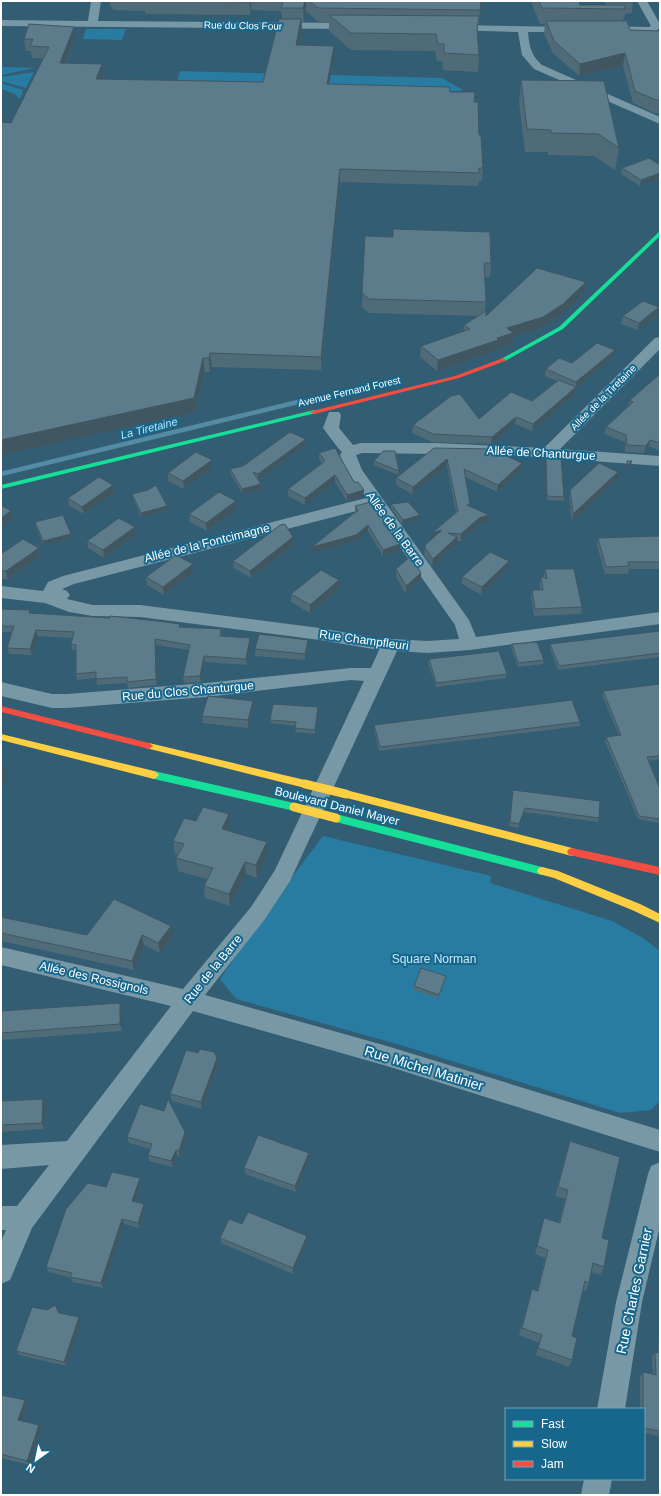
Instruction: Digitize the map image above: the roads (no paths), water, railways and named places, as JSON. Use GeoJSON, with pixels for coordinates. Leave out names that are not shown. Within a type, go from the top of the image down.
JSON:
{"type":"FeatureCollection","features":[{"type":"Feature","properties":{"kind":"main road","name":"Avenue Fernand Forest"},"geometry":{"type":"LineString","coordinates":[[1,487],[457,377],[496,363],[529,347],[561,328],[660,233]]}},
{"type":"Feature","properties":{"kind":"main road"},"geometry":{"type":"LineString","coordinates":[[548,346],[572,332]]}},
{"type":"Feature","properties":{"kind":"main road","name":"Avenue Fernand Forest"},"geometry":{"type":"LineString","coordinates":[[1,496],[468,383],[517,363]]}},
{"type":"Feature","properties":{"kind":"main road","name":"Boulevard Daniel Mayer"},"geometry":{"type":"LineString","coordinates":[[1,709],[346,794],[567,851],[660,871]]}},
{"type":"Feature","properties":{"kind":"main road","name":"Boulevard Daniel Mayer"},"geometry":{"type":"LineString","coordinates":[[1,738],[185,783],[294,807],[555,874],[636,907],[660,919]]}},
{"type":"Feature","properties":{"kind":"street"},"geometry":{"type":"LineString","coordinates":[[92,24],[96,1]]}},
{"type":"Feature","properties":{"kind":"street"},"geometry":{"type":"LineString","coordinates":[[597,29],[652,30],[656,26],[642,1]]}},
{"type":"Feature","properties":{"kind":"street","name":"Rue du Clos Four"},"geometry":{"type":"LineString","coordinates":[[1,23],[364,27]]}},
{"type":"Feature","properties":{"kind":"street"},"geometry":{"type":"LineString","coordinates":[[443,28],[581,29]]}},
{"type":"Feature","properties":{"kind":"street"},"geometry":{"type":"LineString","coordinates":[[523,29],[525,51],[533,63],[538,67],[660,121]]}},
{"type":"Feature","properties":{"kind":"street","name":"Allée de la Tiretaine"},"geometry":{"type":"LineString","coordinates":[[547,453],[660,341]]}},
{"type":"Feature","properties":{"kind":"street"},"geometry":{"type":"LineString","coordinates":[[334,415],[332,428],[343,445],[351,452]]}},
{"type":"Feature","properties":{"kind":"street","name":"Allée de Chanturgue"},"geometry":{"type":"LineString","coordinates":[[351,452],[361,448],[379,447],[547,453],[660,461]]}},
{"type":"Feature","properties":{"kind":"street","name":"Allée de la Barre"},"geometry":{"type":"LineString","coordinates":[[351,452],[348,455],[349,462],[463,624],[470,644]]}},
{"type":"Feature","properties":{"kind":"street","name":"Allée de la Fontcimagne"},"geometry":{"type":"LineString","coordinates":[[49,598],[54,586],[69,580],[375,500]]}},
{"type":"Feature","properties":{"kind":"street","name":"Rue Champfleuri"},"geometry":{"type":"LineString","coordinates":[[1,592],[49,598],[59,604],[117,613],[140,611],[320,634],[390,645],[427,647],[470,644],[660,618]]}},
{"type":"Feature","properties":{"kind":"street","name":"Rue de la Barre"},"geometry":{"type":"LineString","coordinates":[[1,1271],[12,1219],[72,1152],[188,1000],[258,913],[283,875],[376,675],[385,659],[390,645]]}},
{"type":"Feature","properties":{"kind":"street","name":"Rue du Clos Chanturgue"},"geometry":{"type":"LineString","coordinates":[[1,689],[52,701],[67,701],[199,691],[351,674],[376,675]]}},
{"type":"Feature","properties":{"kind":"street","name":"Allée des Rossignols"},"geometry":{"type":"LineString","coordinates":[[1,956],[188,1000]]}},
{"type":"Feature","properties":{"kind":"street","name":"Rue Michel Matinier"},"geometry":{"type":"LineString","coordinates":[[188,1000],[387,1056],[660,1141]]}},
{"type":"Feature","properties":{"kind":"street"},"geometry":{"type":"LineString","coordinates":[[1,1157],[72,1152]]}},
{"type":"Feature","properties":{"kind":"street","name":"Rue Charles Garnier"},"geometry":{"type":"LineString","coordinates":[[611,1408],[629,1302],[660,1174]]}},
{"type":"Feature","properties":{"kind":"street"},"geometry":{"type":"LineString","coordinates":[[595,1495],[598,1480]]}},
{"type":"Feature","properties":{"kind":"waterway","name":"La Tiretaine"},"geometry":{"type":"LineString","coordinates":[[1,474],[302,401]]}},
{"type":"Feature","properties":{"kind":"park label","name":"Square Norman"},"geometry":{"type":"Point","coordinates":[434,959]}}]}
